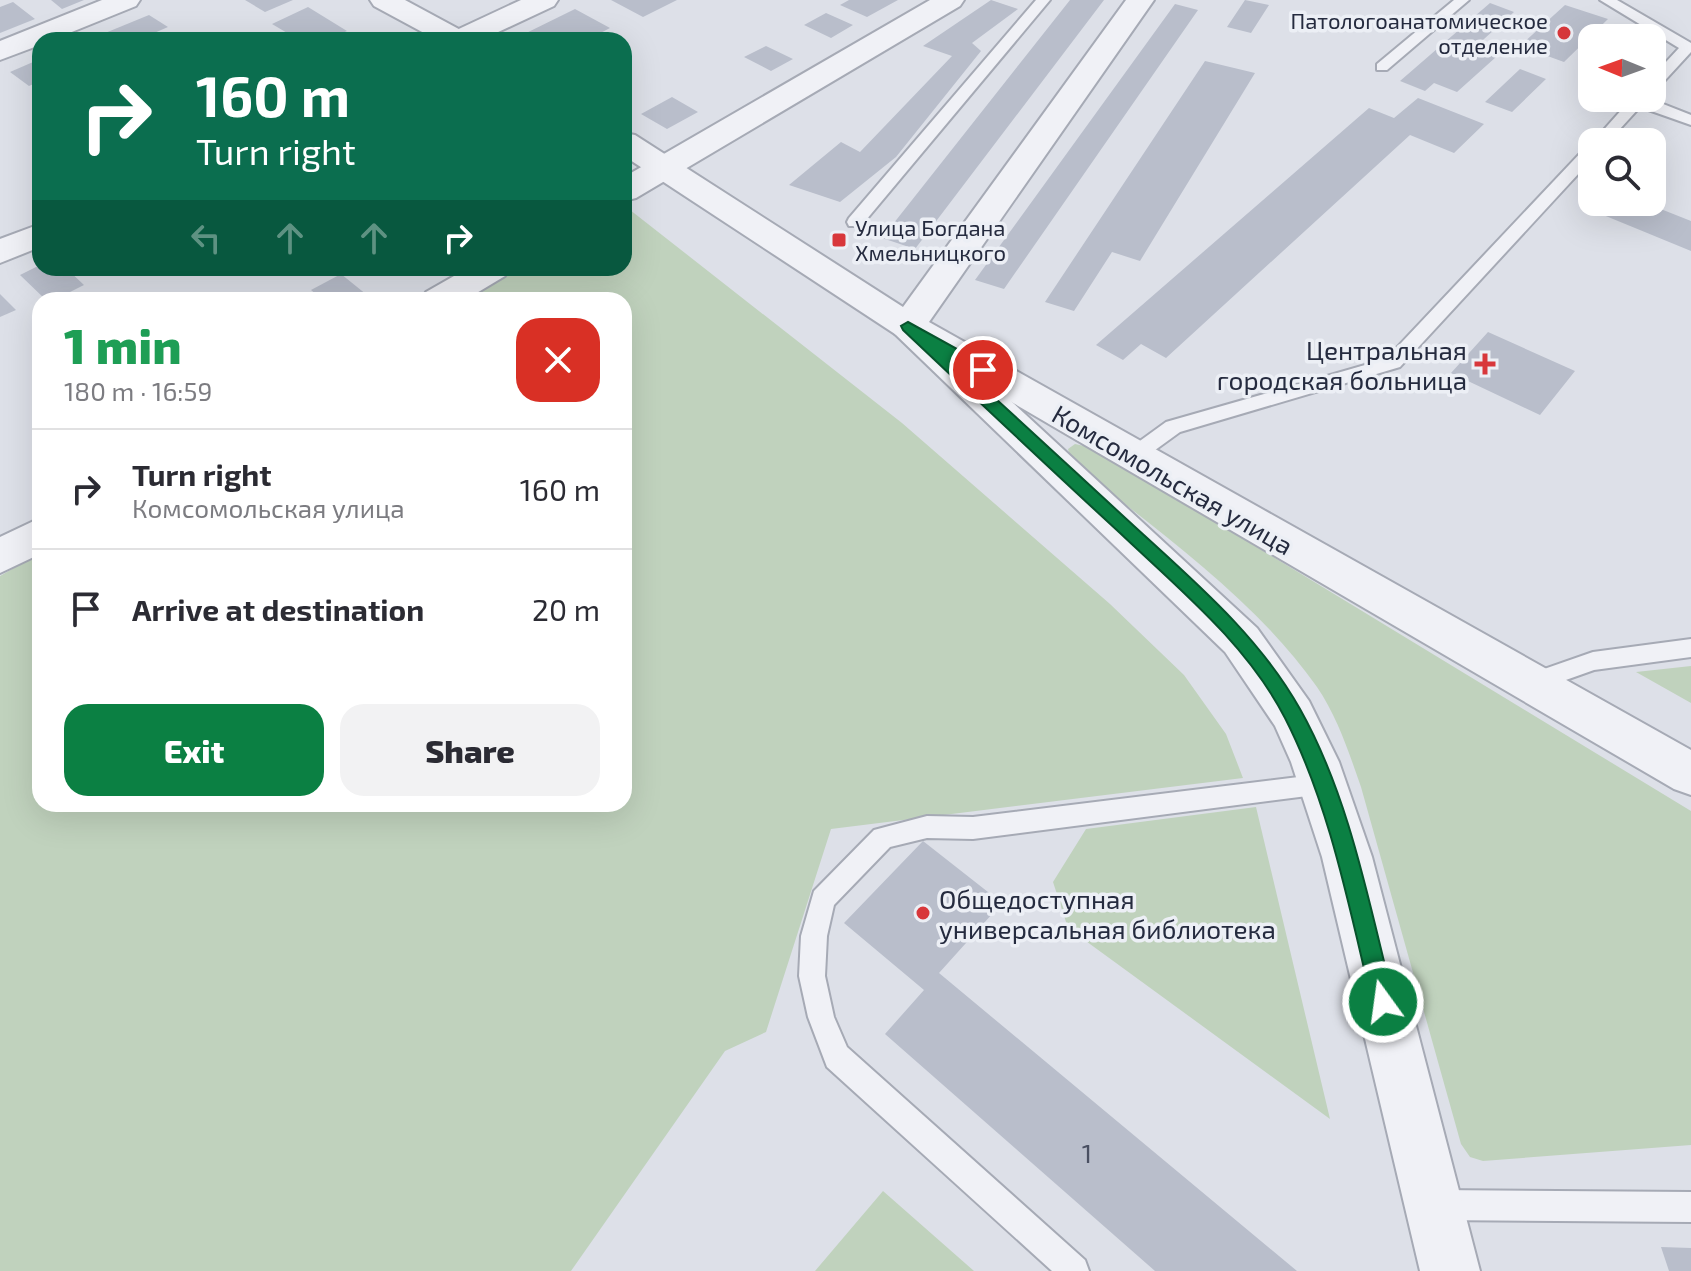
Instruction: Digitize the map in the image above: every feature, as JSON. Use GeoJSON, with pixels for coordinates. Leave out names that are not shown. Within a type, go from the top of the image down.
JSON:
{"type":"FeatureCollection","features":[{"type":"Feature","properties":{"kind":"street"},"geometry":{"type":"LineString","coordinates":[[47,32],[126,0]]}},
{"type":"Feature","properties":{"kind":"street"},"geometry":{"type":"LineString","coordinates":[[384,0],[443,32]]}},
{"type":"Feature","properties":{"kind":"street"},"geometry":{"type":"LineString","coordinates":[[475,32],[544,0]]}},
{"type":"Feature","properties":{"kind":"street"},"geometry":{"type":"LineString","coordinates":[[632,186],[950,0]]}},
{"type":"Feature","properties":{"kind":"street"},"geometry":{"type":"LineString","coordinates":[[1140,0],[908,326],[1241,640],[1271,678],[1293,715],[1323,784],[1347,857],[1450,1271]]}},
{"type":"Feature","properties":{"kind":"street"},"geometry":{"type":"LineString","coordinates":[[0,51],[32,38]]}},
{"type":"Feature","properties":{"kind":"street","name":"Комсомольская улица"},"geometry":{"type":"LineString","coordinates":[[632,147],[908,326],[1691,774]]}},
{"type":"Feature","properties":{"kind":"street"},"geometry":{"type":"LineString","coordinates":[[0,252],[32,238]]}},
{"type":"Feature","properties":{"kind":"street"},"geometry":{"type":"LineString","coordinates":[[452,292],[480,276]]}},
{"type":"Feature","properties":{"kind":"street"},"geometry":{"type":"LineString","coordinates":[[0,557],[32,539]]}},
{"type":"Feature","properties":{"kind":"lane"},"geometry":{"type":"LineString","coordinates":[[855,222],[1043,0]]}},
{"type":"Feature","properties":{"kind":"lane"},"geometry":{"type":"LineString","coordinates":[[1382,67],[1462,0]]}},
{"type":"Feature","properties":{"kind":"lane"},"geometry":{"type":"LineString","coordinates":[[1607,0],[1648,24]]}},
{"type":"Feature","properties":{"kind":"lane"},"geometry":{"type":"LineString","coordinates":[[1666,34],[1688,47],[1666,71]]}},
{"type":"Feature","properties":{"kind":"lane"},"geometry":{"type":"LineString","coordinates":[[1666,110],[1691,120]]}},
{"type":"Feature","properties":{"kind":"lane"},"geometry":{"type":"LineString","coordinates":[[1612,128],[1627,112]]}},
{"type":"Feature","properties":{"kind":"lane"},"geometry":{"type":"LineString","coordinates":[[1133,456],[1173,427],[1393,363],[1578,165]]}},
{"type":"Feature","properties":{"kind":"lane"},"geometry":{"type":"LineString","coordinates":[[1532,683],[1593,661],[1691,648]]}},
{"type":"Feature","properties":{"kind":"lane"},"geometry":{"type":"LineString","coordinates":[[1074,1271],[837,1057],[821,1017],[812,976],[814,936],[823,899],[883,838],[927,827],[973,828],[1323,784]]}},
{"type":"Feature","properties":{"kind":"lane"},"geometry":{"type":"LineString","coordinates":[[1433,1205],[1691,1207]]}},
{"type":"Feature","properties":{"kind":"green space"},"geometry":{"type":"Polygon","coordinates":[[[632,211],[902,423],[1110,604],[1184,675],[1226,734],[1243,778],[831,829],[766,1032],[725,1051],[571,1271],[0,1271],[0,576],[32,558],[32,812],[632,812],[632,292],[480,292],[506,276],[632,276],[632,211]]]}},
{"type":"Feature","properties":{"kind":"green space"},"geometry":{"type":"Polygon","coordinates":[[[1075,444],[1094,448],[1691,811],[1691,1145],[1483,1161],[1470,1157],[1461,1144],[1361,787],[1331,711],[1292,654],[1264,623],[1202,566],[1071,461],[1068,449],[1075,444]]]}},
{"type":"Feature","properties":{"kind":"green space"},"geometry":{"type":"Polygon","coordinates":[[[1691,666],[1691,703],[1636,672],[1691,666]]]}},
{"type":"Feature","properties":{"kind":"green space"},"geometry":{"type":"Polygon","coordinates":[[[1256,807],[1330,1119],[1068,928],[1053,882],[1086,829],[1256,807]]]}},
{"type":"Feature","properties":{"kind":"green space"},"geometry":{"type":"Polygon","coordinates":[[[883,1191],[974,1271],[815,1271],[883,1191]]]}},
{"type":"Feature","properties":{"kind":"building"},"geometry":{"type":"Polygon","coordinates":[[[51,0],[84,0],[62,9],[51,0]]]}},
{"type":"Feature","properties":{"kind":"building"},"geometry":{"type":"Polygon","coordinates":[[[245,0],[293,0],[265,12],[245,0]]]}},
{"type":"Feature","properties":{"kind":"building"},"geometry":{"type":"Polygon","coordinates":[[[611,0],[677,0],[643,17],[611,0]]]}},
{"type":"Feature","properties":{"kind":"building"},"geometry":{"type":"Polygon","coordinates":[[[849,0],[898,0],[867,17],[840,5],[849,0]]]}},
{"type":"Feature","properties":{"kind":"building"},"geometry":{"type":"Polygon","coordinates":[[[991,0],[1018,9],[972,43],[981,51],[896,157],[840,202],[789,185],[841,142],[860,152],[952,56],[923,46],[991,0]]]}},
{"type":"Feature","properties":{"kind":"building"},"geometry":{"type":"Polygon","coordinates":[[[1070,0],[1104,0],[915,249],[882,238],[1070,0]]]}},
{"type":"Feature","properties":{"kind":"building"},"geometry":{"type":"Polygon","coordinates":[[[1245,0],[1269,5],[1251,33],[1227,27],[1245,0]]]}},
{"type":"Feature","properties":{"kind":"building"},"geometry":{"type":"Polygon","coordinates":[[[13,2],[35,19],[0,33],[0,7],[13,2]]]}},
{"type":"Feature","properties":{"kind":"building"},"geometry":{"type":"Polygon","coordinates":[[[1490,3],[1514,12],[1474,48],[1496,57],[1457,92],[1434,83],[1425,91],[1400,81],[1490,3]]]}},
{"type":"Feature","properties":{"kind":"building"},"geometry":{"type":"Polygon","coordinates":[[[1175,4],[1198,10],[1004,289],[975,280],[1175,4]]]}},
{"type":"Feature","properties":{"kind":"building","name":"Патологоанатомическое отделение"},"geometry":{"type":"Polygon","coordinates":[[[1565,5],[1608,19],[1603,24],[1578,24],[1578,48],[1564,62],[1520,46],[1565,5]]]}},
{"type":"Feature","properties":{"kind":"building"},"geometry":{"type":"Polygon","coordinates":[[[308,7],[347,31],[286,32],[272,24],[308,7]]]}},
{"type":"Feature","properties":{"kind":"building"},"geometry":{"type":"Polygon","coordinates":[[[575,9],[610,28],[602,32],[528,32],[575,9]]]}},
{"type":"Feature","properties":{"kind":"building"},"geometry":{"type":"Polygon","coordinates":[[[826,13],[853,25],[831,38],[804,25],[826,13]]]}},
{"type":"Feature","properties":{"kind":"building"},"geometry":{"type":"Polygon","coordinates":[[[149,15],[168,27],[156,32],[108,32],[149,15]]]}},
{"type":"Feature","properties":{"kind":"building"},"geometry":{"type":"Polygon","coordinates":[[[766,46],[793,59],[771,71],[744,57],[766,46]]]}},
{"type":"Feature","properties":{"kind":"building"},"geometry":{"type":"Polygon","coordinates":[[[1205,61],[1255,73],[1140,261],[1112,252],[1074,311],[1045,302],[1205,61]]]}},
{"type":"Feature","properties":{"kind":"building"},"geometry":{"type":"Polygon","coordinates":[[[32,62],[32,85],[29,86],[10,72],[32,62]]]}},
{"type":"Feature","properties":{"kind":"building"},"geometry":{"type":"Polygon","coordinates":[[[1520,69],[1546,79],[1512,112],[1485,102],[1520,69]]]}},
{"type":"Feature","properties":{"kind":"building"},"geometry":{"type":"Polygon","coordinates":[[[672,97],[698,112],[667,129],[641,114],[672,97]]]}},
{"type":"Feature","properties":{"kind":"building"},"geometry":{"type":"Polygon","coordinates":[[[1418,98],[1484,124],[1454,153],[1410,135],[1166,358],[1141,344],[1123,360],[1096,345],[1369,108],[1394,118],[1418,98]]]}},
{"type":"Feature","properties":{"kind":"building"},"geometry":{"type":"Polygon","coordinates":[[[1666,211],[1691,221],[1691,251],[1606,216],[1666,216],[1666,211]]]}},
{"type":"Feature","properties":{"kind":"building"},"geometry":{"type":"Polygon","coordinates":[[[32,269],[32,276],[74,276],[84,285],[70,292],[38,292],[20,275],[32,269]]]}},
{"type":"Feature","properties":{"kind":"building"},"geometry":{"type":"Polygon","coordinates":[[[337,276],[343,276],[363,292],[313,292],[311,290],[337,276]]]}},
{"type":"Feature","properties":{"kind":"building"},"geometry":{"type":"Polygon","coordinates":[[[0,294],[16,310],[0,317],[0,294]]]}},
{"type":"Feature","properties":{"kind":"building"},"geometry":{"type":"Polygon","coordinates":[[[1488,332],[1575,371],[1540,415],[1451,373],[1488,332]]]}},
{"type":"Feature","properties":{"kind":"building"},"geometry":{"type":"Polygon","coordinates":[[[923,841],[1002,903],[939,973],[1297,1271],[1155,1271],[885,1034],[924,990],[844,923],[923,841]]]}},
{"type":"Feature","properties":{"kind":"building"},"geometry":{"type":"Polygon","coordinates":[[[1661,1247],[1691,1248],[1691,1271],[1669,1271],[1661,1247]]]}},
{"type":"Feature","properties":{"kind":"place","name":"Патологоанатомическое отделение"},"geometry":{"type":"Point","coordinates":[1564,33]}},
{"type":"Feature","properties":{"kind":"place","name":"Улица Богдана Хмельницкого"},"geometry":{"type":"Point","coordinates":[839,240]}},
{"type":"Feature","properties":{"kind":"place","name":"Центральная городская больница"},"geometry":{"type":"Point","coordinates":[1485,364]}},
{"type":"Feature","properties":{"kind":"place","name":"Общедоступная универсальная библиотека"},"geometry":{"type":"Point","coordinates":[923,913]}},
{"type":"Feature","properties":{"kind":"route"},"geometry":{"type":"LineString","coordinates":[[983,370],[908,326],[1192,591],[1241,640],[1271,678],[1293,715],[1323,784],[1347,857],[1383,1002]]}}]}
